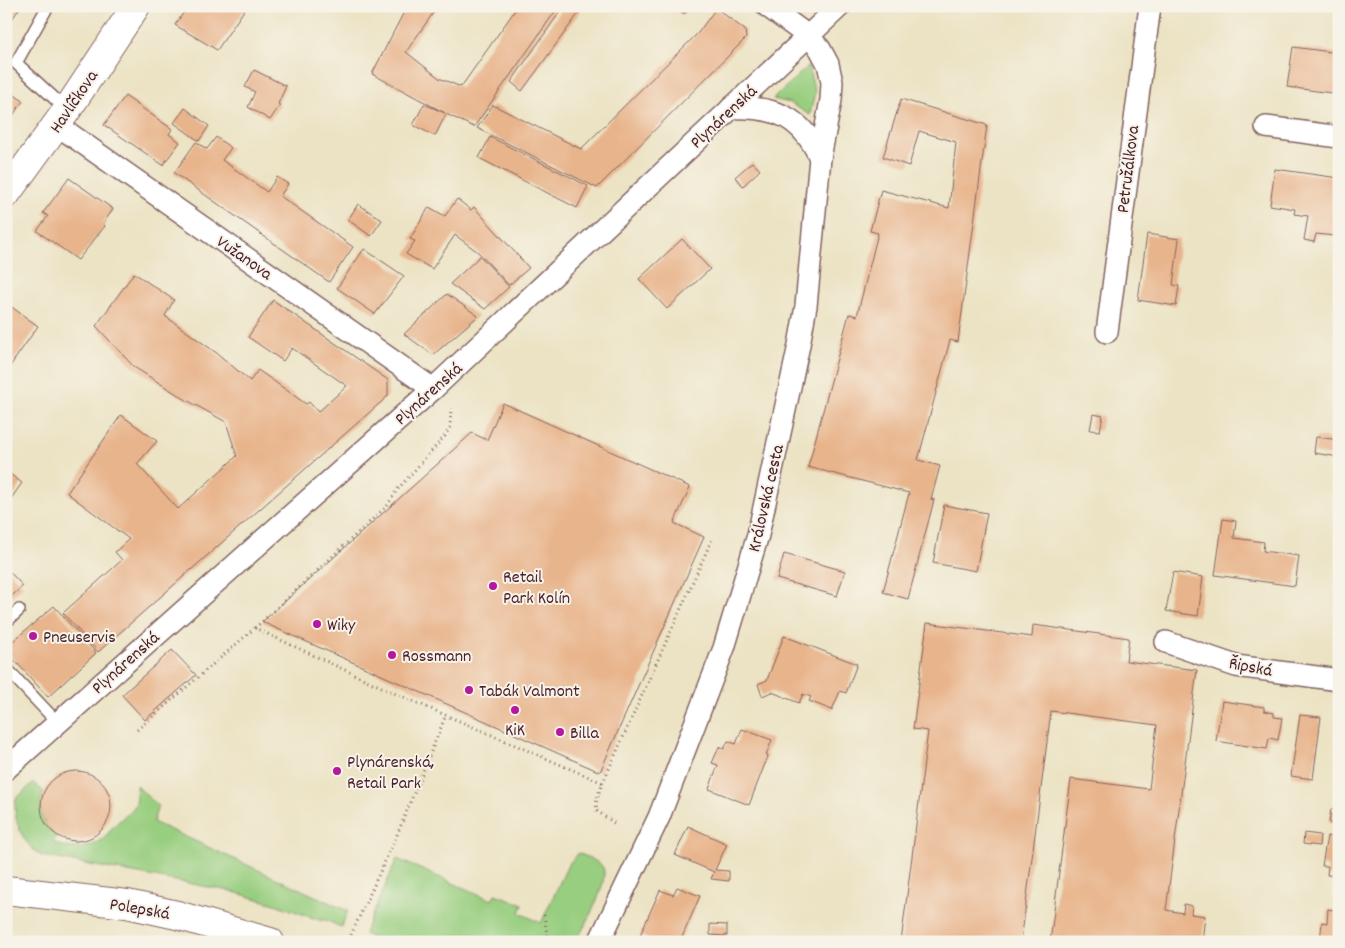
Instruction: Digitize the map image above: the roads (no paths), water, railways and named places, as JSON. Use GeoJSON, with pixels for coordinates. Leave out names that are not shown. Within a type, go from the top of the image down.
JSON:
{"type":"FeatureCollection","features":[{"type":"Feature","properties":{"kind":"main road","name":"Havlíčkova"},"geometry":{"type":"LineString","coordinates":[[6,194],[62,118],[136,6]]}},
{"type":"Feature","properties":{"kind":"main road","name":"Polepská"},"geometry":{"type":"LineString","coordinates":[[6,890],[127,904],[177,915],[270,942]]}},
{"type":"Feature","properties":{"kind":"street","name":"Královská cesta"},"geometry":{"type":"LineString","coordinates":[[599,942],[659,816],[724,648],[745,583],[799,345],[806,306],[820,158],[831,100],[832,82],[828,64],[820,49],[808,36],[767,6]]}},
{"type":"Feature","properties":{"kind":"street","name":"Plynárenská"},"geometry":{"type":"LineString","coordinates":[[6,769],[433,389],[840,6]]}},
{"type":"Feature","properties":{"kind":"street","name":"Petružálkova"},"geometry":{"type":"LineString","coordinates":[[1107,332],[1150,6]]}},
{"type":"Feature","properties":{"kind":"street"},"geometry":{"type":"LineString","coordinates":[[731,108],[754,107],[774,112],[792,121],[804,130],[812,140],[820,158]]}},
{"type":"Feature","properties":{"kind":"street","name":"Vužanova"},"geometry":{"type":"LineString","coordinates":[[62,118],[433,389]]}},
{"type":"Feature","properties":{"kind":"street"},"geometry":{"type":"LineString","coordinates":[[1266,127],[1339,137]]}},
{"type":"Feature","properties":{"kind":"street","name":"Řipská"},"geometry":{"type":"LineString","coordinates":[[1166,642],[1236,666],[1339,680]]}},
{"type":"Feature","properties":{"kind":"lane"},"geometry":{"type":"LineString","coordinates":[[48,6],[16,63],[62,118]]}},
{"type":"Feature","properties":{"kind":"lane"},"geometry":{"type":"LineString","coordinates":[[6,622],[19,610]]}},
{"type":"Feature","properties":{"kind":"lane"},"geometry":{"type":"LineString","coordinates":[[6,668],[57,722]]}},
{"type":"Feature","properties":{"kind":"place","name":"Retail Park Kolín"},"geometry":{"type":"Point","coordinates":[493,586]}},
{"type":"Feature","properties":{"kind":"place","name":"Wiky"},"geometry":{"type":"Point","coordinates":[317,624]}},
{"type":"Feature","properties":{"kind":"place","name":"Pneuservis"},"geometry":{"type":"Point","coordinates":[33,636]}},
{"type":"Feature","properties":{"kind":"place","name":"Rossmann"},"geometry":{"type":"Point","coordinates":[392,655]}},
{"type":"Feature","properties":{"kind":"place","name":"Tabák Valmont"},"geometry":{"type":"Point","coordinates":[469,690]}},
{"type":"Feature","properties":{"kind":"place","name":"KiK"},"geometry":{"type":"Point","coordinates":[515,710]}},
{"type":"Feature","properties":{"kind":"place","name":"Billa"},"geometry":{"type":"Point","coordinates":[560,732]}},
{"type":"Feature","properties":{"kind":"place","name":"Plynárenská, Retail Park"},"geometry":{"type":"Point","coordinates":[337,771]}}]}
